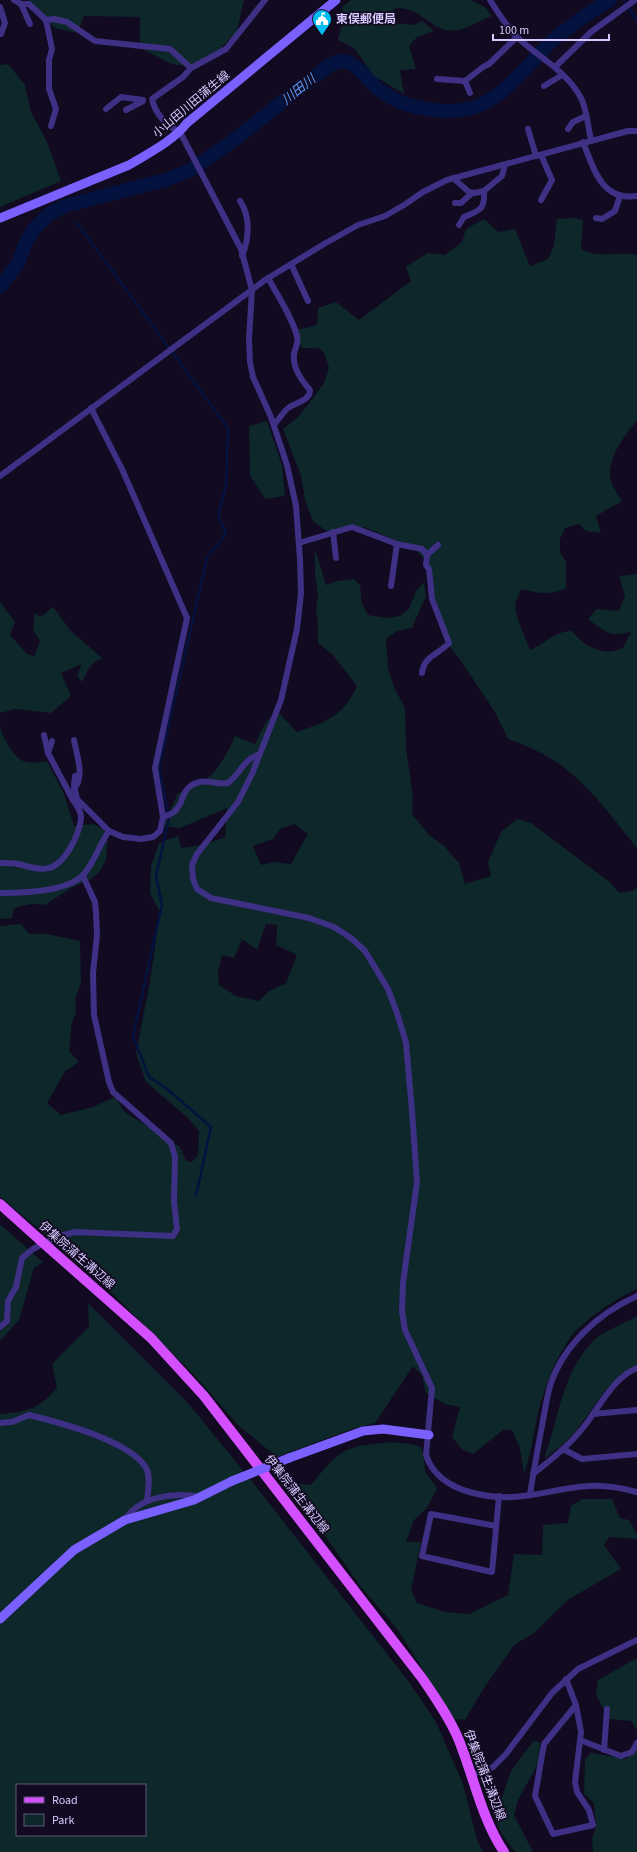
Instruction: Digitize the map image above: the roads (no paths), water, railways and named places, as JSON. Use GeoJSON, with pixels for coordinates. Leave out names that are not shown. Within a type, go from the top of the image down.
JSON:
{"type":"FeatureCollection","features":[{"type":"Feature","properties":{"kind":"main road","name":"伊集院蒲生溝辺線"},"geometry":{"type":"LineString","coordinates":[[0,1204],[151,1338],[204,1396],[439,1702],[458,1738],[489,1826],[504,1852]]}},
{"type":"Feature","properties":{"kind":"street"},"geometry":{"type":"LineString","coordinates":[[14,0],[21,4],[29,4],[46,20],[52,49],[49,60],[49,89],[56,109],[51,126]]}},
{"type":"Feature","properties":{"kind":"street"},"geometry":{"type":"LineString","coordinates":[[264,0],[226,49],[191,68],[152,99],[154,109],[173,129],[180,132],[240,249],[252,290],[248,354],[253,377],[274,425],[290,479],[296,506],[299,543],[301,593],[297,629],[281,700],[270,731],[258,755],[252,774],[238,802],[197,854],[192,865],[193,879],[198,892],[211,898],[308,918],[334,927],[351,938],[365,951],[388,989],[406,1043],[417,1182],[403,1283],[402,1311],[405,1330],[432,1388],[429,1435],[426,1455],[429,1465],[440,1478],[453,1487],[471,1492],[499,1496],[530,1495],[556,1489],[590,1486],[621,1488],[637,1492]]}},
{"type":"Feature","properties":{"kind":"street","name":"小山田川田蒲生線"},"geometry":{"type":"LineString","coordinates":[[0,218],[129,165],[148,154],[180,132],[187,123],[336,0]]}},
{"type":"Feature","properties":{"kind":"street"},"geometry":{"type":"LineString","coordinates":[[490,0],[505,24],[517,37],[553,66],[578,93],[584,106],[591,140]]}},
{"type":"Feature","properties":{"kind":"street"},"geometry":{"type":"LineString","coordinates":[[553,66],[591,32],[635,0]]}},
{"type":"Feature","properties":{"kind":"street"},"geometry":{"type":"LineString","coordinates":[[21,4],[30,24]]}},
{"type":"Feature","properties":{"kind":"street"},"geometry":{"type":"LineString","coordinates":[[0,7],[5,23],[1,34]]}},
{"type":"Feature","properties":{"kind":"street"},"geometry":{"type":"LineString","coordinates":[[46,20],[54,19],[67,22],[95,41],[170,49],[191,68]]}},
{"type":"Feature","properties":{"kind":"street"},"geometry":{"type":"LineString","coordinates":[[437,79],[464,81],[489,64],[517,37]]}},
{"type":"Feature","properties":{"kind":"street"},"geometry":{"type":"LineString","coordinates":[[544,86],[562,75]]}},
{"type":"Feature","properties":{"kind":"street"},"geometry":{"type":"LineString","coordinates":[[464,81],[470,93]]}},
{"type":"Feature","properties":{"kind":"street"},"geometry":{"type":"LineString","coordinates":[[106,109],[120,97],[153,103]]}},
{"type":"Feature","properties":{"kind":"street"},"geometry":{"type":"LineString","coordinates":[[126,110],[143,100]]}},
{"type":"Feature","properties":{"kind":"street"},"geometry":{"type":"LineString","coordinates":[[568,128],[573,122],[586,116]]}},
{"type":"Feature","properties":{"kind":"street"},"geometry":{"type":"LineString","coordinates":[[528,128],[538,156],[552,180],[541,200]]}},
{"type":"Feature","properties":{"kind":"street"},"geometry":{"type":"LineString","coordinates":[[0,476],[268,278],[358,225],[385,216],[423,192],[453,178],[538,156],[628,130],[637,131]]}},
{"type":"Feature","properties":{"kind":"street"},"geometry":{"type":"LineString","coordinates":[[583,142],[601,183],[615,195],[625,197],[637,196]]}},
{"type":"Feature","properties":{"kind":"street"},"geometry":{"type":"LineString","coordinates":[[455,203],[461,202],[472,193],[484,191],[502,176],[505,165]]}},
{"type":"Feature","properties":{"kind":"street"},"geometry":{"type":"LineString","coordinates":[[453,178],[472,193]]}},
{"type":"Feature","properties":{"kind":"street"},"geometry":{"type":"LineString","coordinates":[[459,225],[464,217],[480,211],[484,202],[484,191]]}},
{"type":"Feature","properties":{"kind":"street"},"geometry":{"type":"LineString","coordinates":[[596,218],[602,219],[615,211],[620,196]]}},
{"type":"Feature","properties":{"kind":"street"},"geometry":{"type":"LineString","coordinates":[[240,201],[248,216],[247,245],[242,256]]}},
{"type":"Feature","properties":{"kind":"street"},"geometry":{"type":"LineString","coordinates":[[290,264],[308,301]]}},
{"type":"Feature","properties":{"kind":"street"},"geometry":{"type":"LineString","coordinates":[[268,278],[282,302],[298,337],[294,355],[296,369],[301,379],[310,390],[308,398],[287,408],[274,425]]}},
{"type":"Feature","properties":{"kind":"street"},"geometry":{"type":"LineString","coordinates":[[75,776],[75,799],[109,831],[123,837],[141,839],[153,837],[160,831],[163,817],[155,768],[187,618],[122,469],[91,408]]}},
{"type":"Feature","properties":{"kind":"street"},"geometry":{"type":"LineString","coordinates":[[299,543],[352,527],[397,544],[422,549],[427,555]]}},
{"type":"Feature","properties":{"kind":"street"},"geometry":{"type":"LineString","coordinates":[[332,532],[336,558]]}},
{"type":"Feature","properties":{"kind":"street"},"geometry":{"type":"LineString","coordinates":[[391,586],[397,544]]}},
{"type":"Feature","properties":{"kind":"street"},"geometry":{"type":"LineString","coordinates":[[422,673],[423,664],[449,643],[432,599],[429,569],[426,565],[427,555],[438,545]]}},
{"type":"Feature","properties":{"kind":"street"},"geometry":{"type":"LineString","coordinates":[[0,863],[17,864],[34,868],[48,868],[67,856],[81,820],[75,799],[48,753],[44,735]]}},
{"type":"Feature","properties":{"kind":"street"},"geometry":{"type":"LineString","coordinates":[[74,740],[80,783],[74,789]]}},
{"type":"Feature","properties":{"kind":"street"},"geometry":{"type":"LineString","coordinates":[[48,753],[52,741]]}},
{"type":"Feature","properties":{"kind":"street"},"geometry":{"type":"LineString","coordinates":[[163,817],[174,813],[179,808],[185,790],[193,784],[206,781],[228,783],[235,778],[251,757],[258,755]]}},
{"type":"Feature","properties":{"kind":"street"},"geometry":{"type":"LineString","coordinates":[[0,893],[28,893],[60,887],[83,876],[98,853],[103,839],[109,831]]}},
{"type":"Feature","properties":{"kind":"street"},"geometry":{"type":"LineString","coordinates":[[0,1327],[7,1321],[8,1301],[16,1287],[22,1258],[33,1249],[56,1237],[75,1232],[173,1236],[177,1229],[174,1201],[175,1157],[171,1144],[121,1101],[113,1092],[109,1082],[94,1015],[93,973],[97,936],[95,902],[83,876]]}},
{"type":"Feature","properties":{"kind":"street"},"geometry":{"type":"LineString","coordinates":[[530,1495],[550,1386],[563,1358],[579,1336],[604,1316],[626,1301],[637,1296]]}},
{"type":"Feature","properties":{"kind":"street"},"geometry":{"type":"LineString","coordinates":[[533,1474],[563,1450],[583,1430],[593,1414],[617,1383],[626,1373],[637,1368]]}},
{"type":"Feature","properties":{"kind":"street"},"geometry":{"type":"LineString","coordinates":[[593,1414],[637,1410]]}},
{"type":"Feature","properties":{"kind":"street"},"geometry":{"type":"LineString","coordinates":[[0,1422],[12,1422],[29,1415],[104,1438],[132,1454],[146,1468],[149,1478],[146,1501]]}},
{"type":"Feature","properties":{"kind":"street"},"geometry":{"type":"LineString","coordinates":[[0,1619],[74,1550],[125,1520],[200,1497],[232,1481],[363,1431],[382,1429],[429,1435]]}},
{"type":"Feature","properties":{"kind":"street"},"geometry":{"type":"LineString","coordinates":[[563,1450],[582,1458],[637,1454]]}},
{"type":"Feature","properties":{"kind":"street"},"geometry":{"type":"LineString","coordinates":[[125,1520],[130,1510],[146,1501],[176,1494],[200,1497]]}},
{"type":"Feature","properties":{"kind":"street"},"geometry":{"type":"LineString","coordinates":[[496,1526],[431,1514],[422,1556],[492,1572],[499,1496]]}},
{"type":"Feature","properties":{"kind":"street"},"geometry":{"type":"LineString","coordinates":[[471,1775],[493,1767],[506,1754],[552,1693],[578,1669],[637,1640]]}},
{"type":"Feature","properties":{"kind":"street"},"geometry":{"type":"LineString","coordinates":[[566,1679],[576,1705],[581,1732],[575,1782],[577,1792],[589,1810],[593,1825],[553,1834],[534,1796],[544,1744],[576,1705]]}},
{"type":"Feature","properties":{"kind":"street"},"geometry":{"type":"LineString","coordinates":[[604,1750],[607,1709]]}},
{"type":"Feature","properties":{"kind":"street"},"geometry":{"type":"LineString","coordinates":[[580,1740],[621,1756],[632,1752],[637,1743]]}},
{"type":"Feature","properties":{"kind":"waterway","name":"川田川"},"geometry":{"type":"LineString","coordinates":[[0,287],[19,262],[25,244],[34,229],[49,214],[64,206],[165,180],[191,170],[234,140],[330,65],[341,61],[348,62],[358,68],[382,92],[403,103],[428,110],[454,111],[467,109],[478,106],[498,95],[517,78],[558,36],[579,20],[610,0]]}},
{"type":"Feature","properties":{"kind":"waterway"},"geometry":{"type":"LineString","coordinates":[[624,0],[626,4]]}},
{"type":"Feature","properties":{"kind":"waterway"},"geometry":{"type":"LineString","coordinates":[[628,7],[637,21]]}},
{"type":"Feature","properties":{"kind":"waterway"},"geometry":{"type":"LineString","coordinates":[[77,223],[228,428],[226,486],[218,515],[226,534],[207,558],[159,768],[168,812]]}},
{"type":"Feature","properties":{"kind":"waterway"},"geometry":{"type":"LineString","coordinates":[[169,818],[156,876],[162,905],[133,1036],[149,1077],[167,1089],[211,1127],[196,1196]]}},
{"type":"Feature","properties":{"kind":"place","name":"東俣郵便局"},"geometry":{"type":"Point","coordinates":[322,36]}}]}
